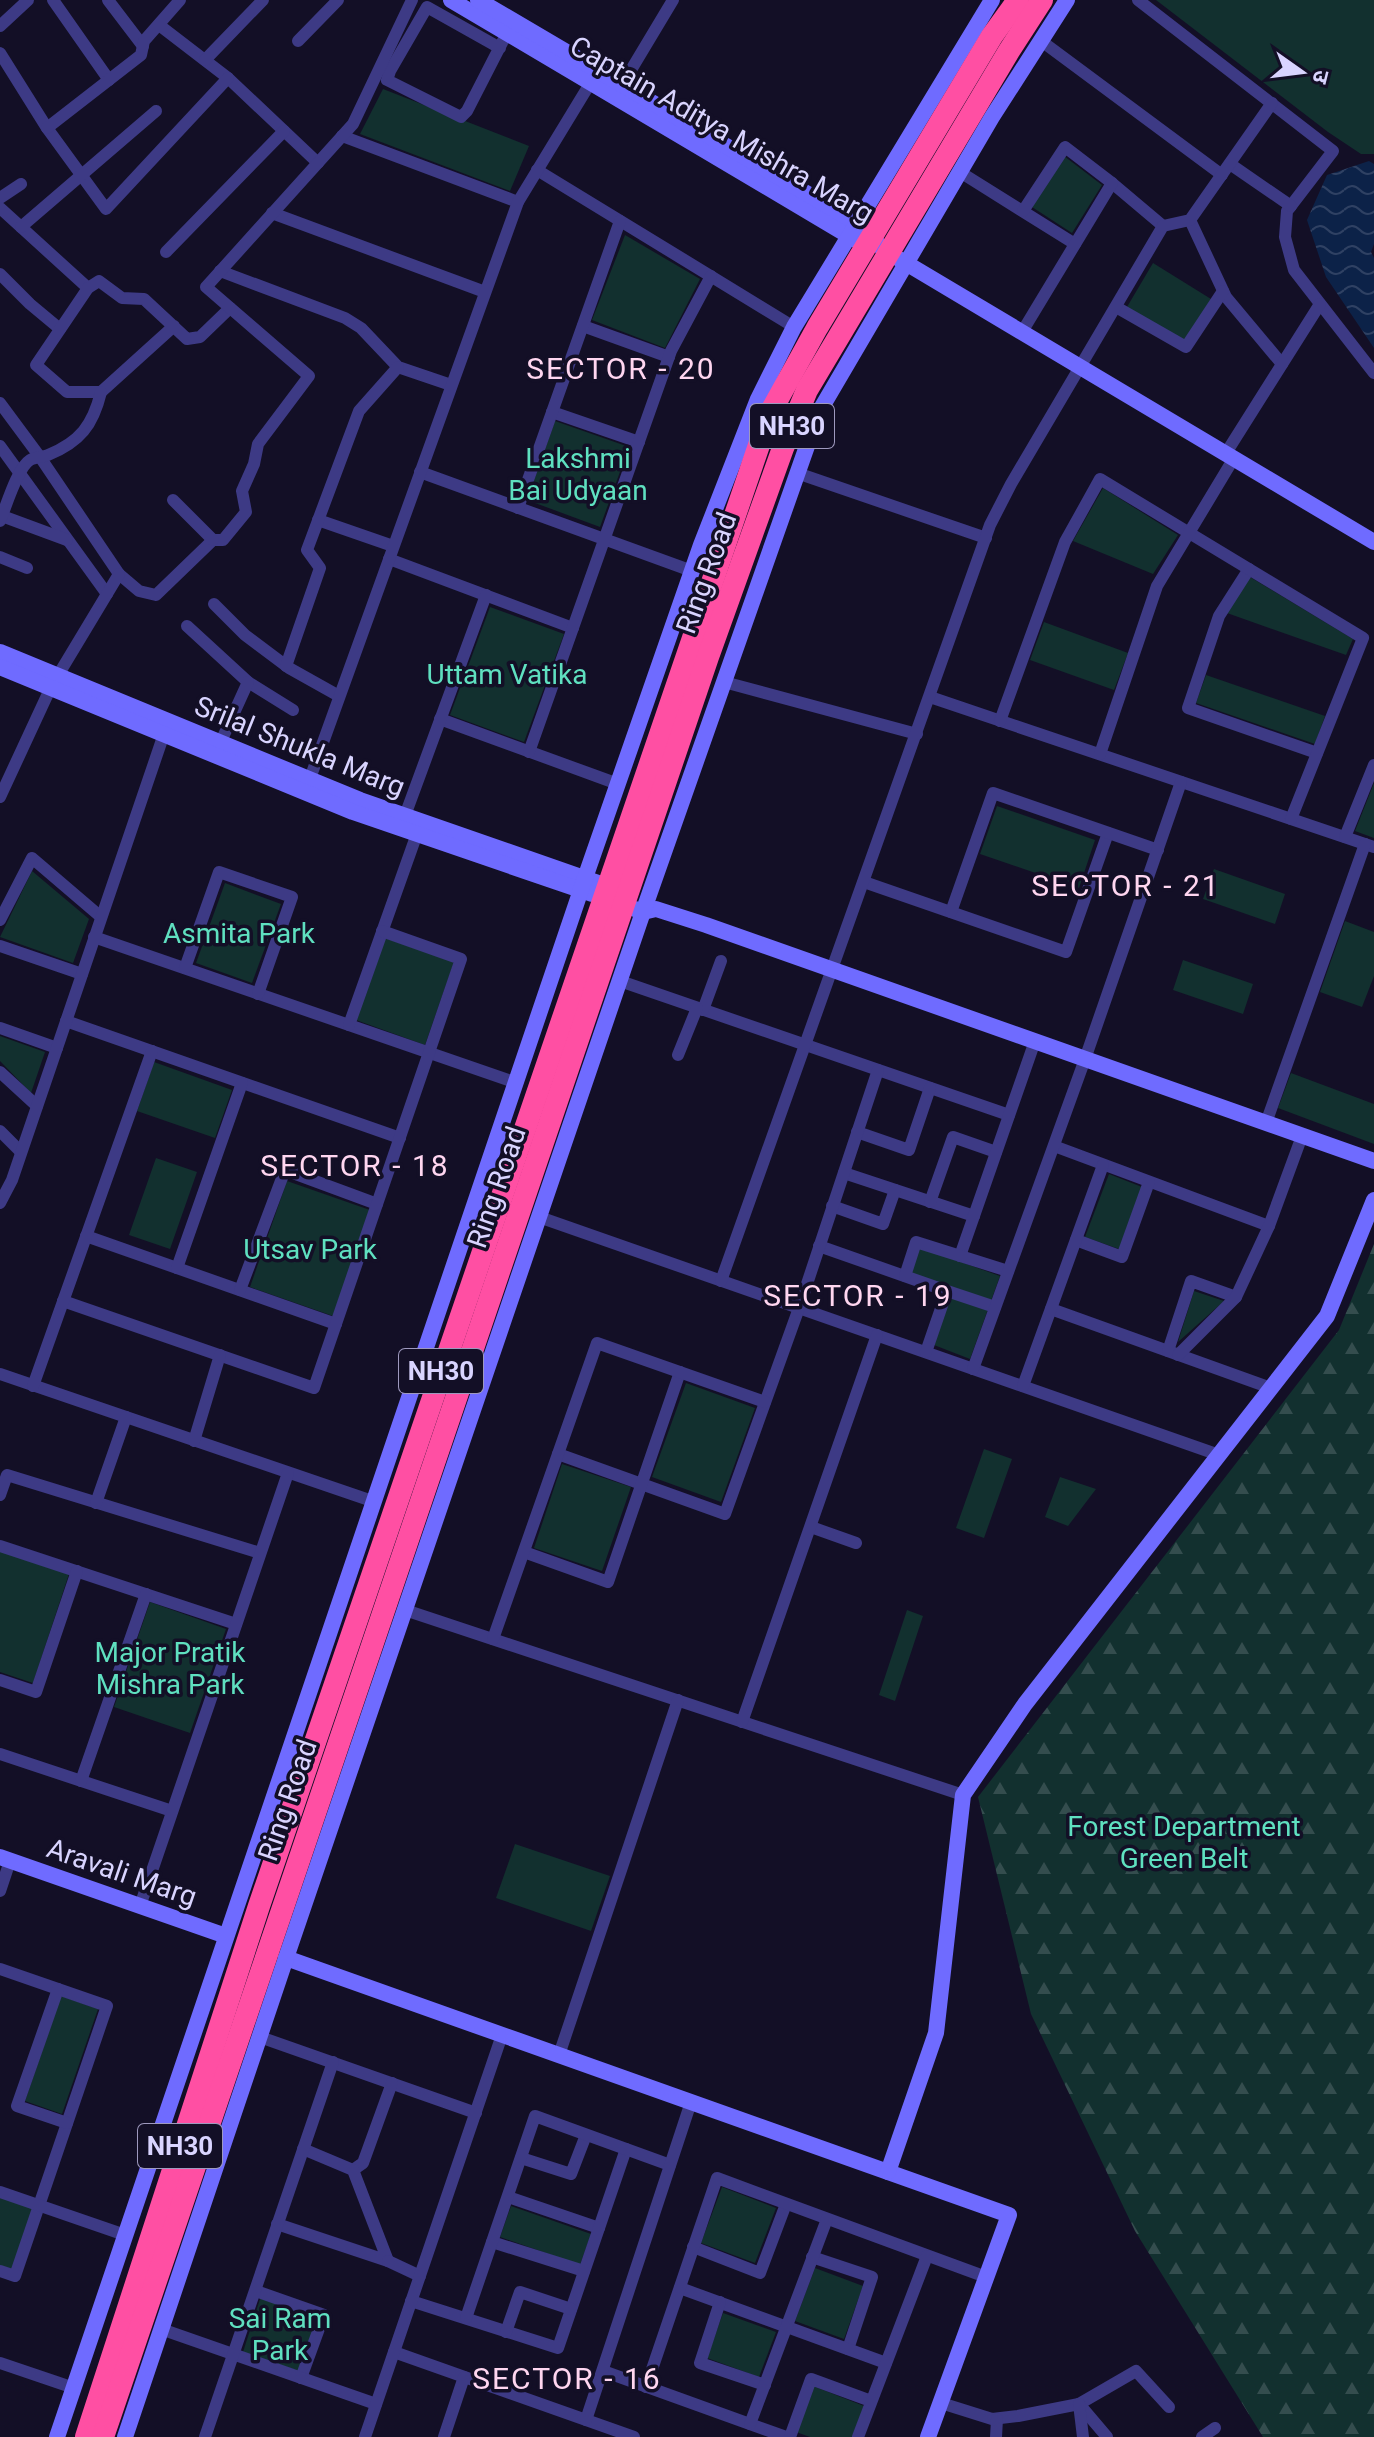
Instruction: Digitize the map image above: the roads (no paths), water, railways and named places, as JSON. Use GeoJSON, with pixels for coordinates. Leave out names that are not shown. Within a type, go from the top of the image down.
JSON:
{"type":"FeatureCollection","features":[{"type":"Feature","properties":{"kind":"highway","name":"Ring Road"},"geometry":{"type":"LineString","coordinates":[[103,2437],[298,1863],[619,897],[770,413],[817,328],[984,49],[1018,0]]}},
{"type":"Feature","properties":{"kind":"highway","name":"Ring Road"},"geometry":{"type":"LineString","coordinates":[[86,2437],[276,1856],[783,448],[807,390],[1042,0]]}},
{"type":"Feature","properties":{"kind":"street"},"geometry":{"type":"LineString","coordinates":[[0,26],[28,0]]}},
{"type":"Feature","properties":{"kind":"street"},"geometry":{"type":"LineString","coordinates":[[53,0],[109,80]]}},
{"type":"Feature","properties":{"kind":"street"},"geometry":{"type":"LineString","coordinates":[[108,0],[143,46]]}},
{"type":"Feature","properties":{"kind":"street"},"geometry":{"type":"LineString","coordinates":[[47,128],[141,55],[144,41],[180,0]]}},
{"type":"Feature","properties":{"kind":"street"},"geometry":{"type":"LineString","coordinates":[[205,60],[263,0]]}},
{"type":"Feature","properties":{"kind":"street"},"geometry":{"type":"LineString","coordinates":[[298,41],[338,0]]}},
{"type":"Feature","properties":{"kind":"street"},"geometry":{"type":"LineString","coordinates":[[0,403],[119,574],[139,591],[156,595],[213,540],[223,540],[246,512],[242,491],[254,464],[258,444],[309,376],[206,287],[353,124],[412,0]]}},
{"type":"Feature","properties":{"kind":"street","name":"Captain Aditya Mishra Marg"},"geometry":{"type":"LineString","coordinates":[[451,0],[504,40],[594,76]]}},
{"type":"Feature","properties":{"kind":"street","name":"Captain Aditya Mishra Marg"},"geometry":{"type":"LineString","coordinates":[[478,0],[618,91],[1374,542]]}},
{"type":"Feature","properties":{"kind":"street"},"geometry":{"type":"LineString","coordinates":[[618,91],[673,0]]}},
{"type":"Feature","properties":{"kind":"street"},"geometry":{"type":"LineString","coordinates":[[125,2437],[620,981],[618,784],[692,571],[758,399],[794,327],[992,0]]}},
{"type":"Feature","properties":{"kind":"street"},"geometry":{"type":"LineString","coordinates":[[57,2437],[517,1083],[619,897],[724,682],[819,412],[905,263],[1067,0]]}},
{"type":"Feature","properties":{"kind":"street"},"geometry":{"type":"LineString","coordinates":[[1138,0],[1333,151],[1287,211],[1285,237],[1294,270],[1374,373]]}},
{"type":"Feature","properties":{"kind":"street"},"geometry":{"type":"LineString","coordinates":[[427,7],[504,40],[461,117],[387,80],[427,7]]}},
{"type":"Feature","properties":{"kind":"street"},"geometry":{"type":"LineString","coordinates":[[159,25],[228,78],[318,163]]}},
{"type":"Feature","properties":{"kind":"street"},"geometry":{"type":"LineString","coordinates":[[1040,40],[1222,175]]}},
{"type":"Feature","properties":{"kind":"street"},"geometry":{"type":"LineString","coordinates":[[0,53],[47,128],[106,209],[228,78]]}},
{"type":"Feature","properties":{"kind":"street"},"geometry":{"type":"LineString","coordinates":[[307,785],[518,202],[594,76]]}},
{"type":"Feature","properties":{"kind":"street"},"geometry":{"type":"LineString","coordinates":[[721,1281],[986,538],[1011,484],[1163,226],[1190,220],[1272,103]]}},
{"type":"Feature","properties":{"kind":"street"},"geometry":{"type":"LineString","coordinates":[[21,227],[156,111]]}},
{"type":"Feature","properties":{"kind":"street"},"geometry":{"type":"LineString","coordinates":[[166,252],[284,131]]}},
{"type":"Feature","properties":{"kind":"street"},"geometry":{"type":"LineString","coordinates":[[342,136],[518,202]]}},
{"type":"Feature","properties":{"kind":"street"},"geometry":{"type":"LineString","coordinates":[[1023,211],[1065,147],[1163,226]]}},
{"type":"Feature","properties":{"kind":"street"},"geometry":{"type":"LineString","coordinates":[[1230,164],[1291,206]]}},
{"type":"Feature","properties":{"kind":"street"},"geometry":{"type":"LineString","coordinates":[[537,170],[794,327]]}},
{"type":"Feature","properties":{"kind":"street"},"geometry":{"type":"LineString","coordinates":[[960,172],[1075,244]]}},
{"type":"Feature","properties":{"kind":"street"},"geometry":{"type":"LineString","coordinates":[[1022,332],[1112,183]]}},
{"type":"Feature","properties":{"kind":"street"},"geometry":{"type":"LineString","coordinates":[[0,198],[21,184]]}},
{"type":"Feature","properties":{"kind":"street"},"geometry":{"type":"LineString","coordinates":[[0,208],[88,288]]}},
{"type":"Feature","properties":{"kind":"street"},"geometry":{"type":"LineString","coordinates":[[272,213],[485,292]]}},
{"type":"Feature","properties":{"kind":"street"},"geometry":{"type":"LineString","coordinates":[[1190,220],[1223,291],[1282,364]]}},
{"type":"Feature","properties":{"kind":"street"},"geometry":{"type":"LineString","coordinates":[[518,508],[620,221]]}},
{"type":"Feature","properties":{"kind":"street"},"geometry":{"type":"LineString","coordinates":[[220,271],[345,318],[361,328],[398,367],[451,385]]}},
{"type":"Feature","properties":{"kind":"street"},"geometry":{"type":"LineString","coordinates":[[0,274],[60,329]]}},
{"type":"Feature","properties":{"kind":"street"},"geometry":{"type":"LineString","coordinates":[[529,752],[669,357],[711,276]]}},
{"type":"Feature","properties":{"kind":"street"},"geometry":{"type":"LineString","coordinates":[[101,392],[67,392],[36,365],[88,288],[99,281],[122,298],[144,299],[187,339],[200,337],[230,308]]}},
{"type":"Feature","properties":{"kind":"street"},"geometry":{"type":"LineString","coordinates":[[1116,307],[1186,347],[1223,291]]}},
{"type":"Feature","properties":{"kind":"street"},"geometry":{"type":"LineString","coordinates":[[1100,754],[1157,586],[1282,364],[1320,304]]}},
{"type":"Feature","properties":{"kind":"street"},"geometry":{"type":"LineString","coordinates":[[68,541],[1,519],[20,474],[29,461],[68,445],[86,431],[101,392],[174,326]]}},
{"type":"Feature","properties":{"kind":"street"},"geometry":{"type":"LineString","coordinates":[[583,326],[669,357]]}},
{"type":"Feature","properties":{"kind":"street"},"geometry":{"type":"LineString","coordinates":[[286,666],[320,568],[307,550],[318,520],[359,411],[398,367]]}},
{"type":"Feature","properties":{"kind":"street"},"geometry":{"type":"LineString","coordinates":[[552,412],[639,442]]}},
{"type":"Feature","properties":{"kind":"street"},"geometry":{"type":"LineString","coordinates":[[0,446],[107,594]]}},
{"type":"Feature","properties":{"kind":"street"},"geometry":{"type":"LineString","coordinates":[[420,472],[692,571]]}},
{"type":"Feature","properties":{"kind":"street"},"geometry":{"type":"LineString","coordinates":[[797,473],[986,538]]}},
{"type":"Feature","properties":{"kind":"street"},"geometry":{"type":"LineString","coordinates":[[1000,721],[1065,542],[1100,479],[1363,638],[1291,819]]}},
{"type":"Feature","properties":{"kind":"street"},"geometry":{"type":"LineString","coordinates":[[173,500],[213,540]]}},
{"type":"Feature","properties":{"kind":"street"},"geometry":{"type":"LineString","coordinates":[[318,520],[486,595],[573,628]]}},
{"type":"Feature","properties":{"kind":"street"},"geometry":{"type":"LineString","coordinates":[[0,557],[27,568]]}},
{"type":"Feature","properties":{"kind":"street"},"geometry":{"type":"LineString","coordinates":[[1249,569],[1219,616],[1188,708],[1317,753]]}},
{"type":"Feature","properties":{"kind":"street"},"geometry":{"type":"LineString","coordinates":[[0,797],[54,682],[119,574]]}},
{"type":"Feature","properties":{"kind":"street"},"geometry":{"type":"LineString","coordinates":[[349,1025],[382,931],[440,719],[486,595]]}},
{"type":"Feature","properties":{"kind":"street"},"geometry":{"type":"LineString","coordinates":[[214,604],[245,635],[286,666],[339,696]]}},
{"type":"Feature","properties":{"kind":"street"},"geometry":{"type":"LineString","coordinates":[[187,626],[248,682],[293,710]]}},
{"type":"Feature","properties":{"kind":"street","name":"Srilal Shukla Marg"},"geometry":{"type":"LineString","coordinates":[[0,652],[54,682],[411,824],[1374,1161]]}},
{"type":"Feature","properties":{"kind":"street","name":"Srilal Shukla Marg"},"geometry":{"type":"LineString","coordinates":[[0,667],[54,682]]}},
{"type":"Feature","properties":{"kind":"street"},"geometry":{"type":"LineString","coordinates":[[218,749],[248,682]]}},
{"type":"Feature","properties":{"kind":"street"},"geometry":{"type":"LineString","coordinates":[[724,682],[917,734]]}},
{"type":"Feature","properties":{"kind":"street"},"geometry":{"type":"LineString","coordinates":[[930,697],[1369,845],[1266,1123]]}},
{"type":"Feature","properties":{"kind":"street"},"geometry":{"type":"LineString","coordinates":[[440,719],[618,784]]}},
{"type":"Feature","properties":{"kind":"street"},"geometry":{"type":"LineString","coordinates":[[0,1203],[12,1180],[166,728]]}},
{"type":"Feature","properties":{"kind":"street"},"geometry":{"type":"LineString","coordinates":[[1345,837],[1374,765]]}},
{"type":"Feature","properties":{"kind":"street"},"geometry":{"type":"LineString","coordinates":[[973,1369],[1181,782]]}},
{"type":"Feature","properties":{"kind":"street"},"geometry":{"type":"LineString","coordinates":[[951,912],[993,793],[1158,850]]}},
{"type":"Feature","properties":{"kind":"street"},"geometry":{"type":"LineString","coordinates":[[864,882],[1066,952],[1108,833]]}},
{"type":"Feature","properties":{"kind":"street"},"geometry":{"type":"LineString","coordinates":[[0,920],[32,858],[101,917]]}},
{"type":"Feature","properties":{"kind":"street"},"geometry":{"type":"LineString","coordinates":[[185,968],[219,872],[292,897],[258,994]]}},
{"type":"Feature","properties":{"kind":"street"},"geometry":{"type":"LineString","coordinates":[[63,1301],[314,1388],[461,959],[382,931]]}},
{"type":"Feature","properties":{"kind":"street"},"geometry":{"type":"LineString","coordinates":[[94,937],[517,1083]]}},
{"type":"Feature","properties":{"kind":"street"},"geometry":{"type":"LineString","coordinates":[[0,946],[82,974]]}},
{"type":"Feature","properties":{"kind":"street"},"geometry":{"type":"LineString","coordinates":[[678,1055],[721,961]]}},
{"type":"Feature","properties":{"kind":"street"},"geometry":{"type":"LineString","coordinates":[[620,981],[1009,1115]]}},
{"type":"Feature","properties":{"kind":"street"},"geometry":{"type":"LineString","coordinates":[[66,1021],[400,1138]]}},
{"type":"Feature","properties":{"kind":"street"},"geometry":{"type":"LineString","coordinates":[[0,1028],[57,1048]]}},
{"type":"Feature","properties":{"kind":"street"},"geometry":{"type":"LineString","coordinates":[[960,1256],[1035,1041]]}},
{"type":"Feature","properties":{"kind":"street"},"geometry":{"type":"LineString","coordinates":[[33,1386],[152,1051]]}},
{"type":"Feature","properties":{"kind":"street"},"geometry":{"type":"LineString","coordinates":[[558,1454],[725,1514],[799,1308],[878,1070]]}},
{"type":"Feature","properties":{"kind":"street"},"geometry":{"type":"LineString","coordinates":[[0,1072],[37,1106]]}},
{"type":"Feature","properties":{"kind":"street"},"geometry":{"type":"LineString","coordinates":[[177,1268],[242,1083]]}},
{"type":"Feature","properties":{"kind":"street"},"geometry":{"type":"LineString","coordinates":[[857,1132],[909,1150],[930,1088]]}},
{"type":"Feature","properties":{"kind":"street"},"geometry":{"type":"LineString","coordinates":[[0,1131],[21,1152]]}},
{"type":"Feature","properties":{"kind":"street"},"geometry":{"type":"LineString","coordinates":[[1173,1353],[1236,1297],[1269,1226],[1302,1136]]}},
{"type":"Feature","properties":{"kind":"street"},"geometry":{"type":"LineString","coordinates":[[930,1202],[953,1137],[996,1152]]}},
{"type":"Feature","properties":{"kind":"street"},"geometry":{"type":"LineString","coordinates":[[1054,1146],[1269,1226]]}},
{"type":"Feature","properties":{"kind":"street"},"geometry":{"type":"LineString","coordinates":[[1023,1386],[1103,1165]]}},
{"type":"Feature","properties":{"kind":"street"},"geometry":{"type":"LineString","coordinates":[[240,1290],[285,1170],[377,1204]]}},
{"type":"Feature","properties":{"kind":"street"},"geometry":{"type":"LineString","coordinates":[[844,1173],[974,1216]]}},
{"type":"Feature","properties":{"kind":"street"},"geometry":{"type":"LineString","coordinates":[[1076,1240],[1122,1257],[1149,1182]]}},
{"type":"Feature","properties":{"kind":"street"},"geometry":{"type":"LineString","coordinates":[[832,1206],[883,1224],[895,1190]]}},
{"type":"Feature","properties":{"kind":"street"},"geometry":{"type":"LineString","coordinates":[[888,2172],[936,2033],[963,1795],[1025,1704],[1327,1316],[1374,1200]]}},
{"type":"Feature","properties":{"kind":"street"},"geometry":{"type":"LineString","coordinates":[[539,1217],[1219,1455]]}},
{"type":"Feature","properties":{"kind":"street"},"geometry":{"type":"LineString","coordinates":[[86,1236],[336,1324]]}},
{"type":"Feature","properties":{"kind":"street"},"geometry":{"type":"LineString","coordinates":[[905,1276],[916,1242],[1008,1271]]}},
{"type":"Feature","properties":{"kind":"street"},"geometry":{"type":"LineString","coordinates":[[819,1246],[995,1307]]}},
{"type":"Feature","properties":{"kind":"street"},"geometry":{"type":"LineString","coordinates":[[1173,1353],[1191,1281],[1236,1297]]}},
{"type":"Feature","properties":{"kind":"street"},"geometry":{"type":"LineString","coordinates":[[926,1352],[947,1291]]}},
{"type":"Feature","properties":{"kind":"street"},"geometry":{"type":"LineString","coordinates":[[1051,1309],[1271,1388]]}},
{"type":"Feature","properties":{"kind":"street"},"geometry":{"type":"LineString","coordinates":[[742,1722],[877,1335]]}},
{"type":"Feature","properties":{"kind":"street"},"geometry":{"type":"LineString","coordinates":[[493,1639],[597,1343],[765,1402]]}},
{"type":"Feature","properties":{"kind":"street"},"geometry":{"type":"LineString","coordinates":[[194,1441],[220,1355]]}},
{"type":"Feature","properties":{"kind":"street"},"geometry":{"type":"LineString","coordinates":[[524,1552],[608,1582],[680,1372]]}},
{"type":"Feature","properties":{"kind":"street"},"geometry":{"type":"LineString","coordinates":[[0,1374],[375,1502]]}},
{"type":"Feature","properties":{"kind":"street"},"geometry":{"type":"LineString","coordinates":[[96,1503],[126,1417]]}},
{"type":"Feature","properties":{"kind":"street"},"geometry":{"type":"LineString","coordinates":[[140,1906],[288,1473]]}},
{"type":"Feature","properties":{"kind":"street"},"geometry":{"type":"LineString","coordinates":[[0,1495],[7,1475],[260,1553]]}},
{"type":"Feature","properties":{"kind":"street"},"geometry":{"type":"LineString","coordinates":[[811,1527],[856,1543]]}},
{"type":"Feature","properties":{"kind":"street"},"geometry":{"type":"LineString","coordinates":[[0,1546],[236,1624]]}},
{"type":"Feature","properties":{"kind":"street"},"geometry":{"type":"LineString","coordinates":[[0,1680],[36,1692],[77,1571]]}},
{"type":"Feature","properties":{"kind":"street"},"geometry":{"type":"LineString","coordinates":[[81,1781],[146,1594]]}},
{"type":"Feature","properties":{"kind":"street"},"geometry":{"type":"LineString","coordinates":[[405,1610],[963,1795]]}},
{"type":"Feature","properties":{"kind":"street"},"geometry":{"type":"LineString","coordinates":[[559,2055],[678,1700]]}},
{"type":"Feature","properties":{"kind":"street"},"geometry":{"type":"LineString","coordinates":[[0,1754],[172,1811]]}},
{"type":"Feature","properties":{"kind":"street"},"geometry":{"type":"LineString","coordinates":[[0,1891],[5,1859]]}},
{"type":"Feature","properties":{"kind":"street","name":"Aravali Marg"},"geometry":{"type":"LineString","coordinates":[[5,1859],[226,1936]]}},
{"type":"Feature","properties":{"kind":"street"},"geometry":{"type":"LineString","coordinates":[[286,1958],[1009,2215],[928,2437]]}},
{"type":"Feature","properties":{"kind":"street"},"geometry":{"type":"LineString","coordinates":[[0,1969],[107,2006],[15,2276],[0,2271]]}},
{"type":"Feature","properties":{"kind":"street"},"geometry":{"type":"LineString","coordinates":[[58,1989],[17,2106],[67,2123]]}},
{"type":"Feature","properties":{"kind":"street"},"geometry":{"type":"LineString","coordinates":[[365,2437],[502,2035]]}},
{"type":"Feature","properties":{"kind":"street"},"geometry":{"type":"LineString","coordinates":[[260,2037],[476,2113]]}},
{"type":"Feature","properties":{"kind":"street"},"geometry":{"type":"LineString","coordinates":[[205,2437],[333,2062]]}},
{"type":"Feature","properties":{"kind":"street"},"geometry":{"type":"LineString","coordinates":[[353,2170],[363,2163],[392,2083]]}},
{"type":"Feature","properties":{"kind":"street"},"geometry":{"type":"LineString","coordinates":[[586,2420],[691,2102]]}},
{"type":"Feature","properties":{"kind":"street"},"geometry":{"type":"LineString","coordinates":[[466,2318],[535,2116],[670,2165]]}},
{"type":"Feature","properties":{"kind":"street"},"geometry":{"type":"LineString","coordinates":[[521,2158],[571,2174],[586,2135]]}},
{"type":"Feature","properties":{"kind":"street"},"geometry":{"type":"LineString","coordinates":[[303,2149],[353,2170],[388,2261]]}},
{"type":"Feature","properties":{"kind":"street"},"geometry":{"type":"LineString","coordinates":[[411,2301],[558,2348],[626,2149]]}},
{"type":"Feature","properties":{"kind":"street"},"geometry":{"type":"LineString","coordinates":[[646,2387],[717,2178],[986,2277]]}},
{"type":"Feature","properties":{"kind":"street"},"geometry":{"type":"LineString","coordinates":[[0,2192],[125,2235]]}},
{"type":"Feature","properties":{"kind":"street"},"geometry":{"type":"LineString","coordinates":[[508,2197],[599,2228]]}},
{"type":"Feature","properties":{"kind":"street"},"geometry":{"type":"LineString","coordinates":[[693,2247],[760,2273],[786,2204]]}},
{"type":"Feature","properties":{"kind":"street"},"geometry":{"type":"LineString","coordinates":[[750,2424],[827,2219]]}},
{"type":"Feature","properties":{"kind":"street"},"geometry":{"type":"LineString","coordinates":[[277,2224],[388,2261],[420,2276]]}},
{"type":"Feature","properties":{"kind":"street"},"geometry":{"type":"LineString","coordinates":[[492,2242],[584,2271]]}},
{"type":"Feature","properties":{"kind":"street"},"geometry":{"type":"LineString","coordinates":[[858,2437],[927,2256]]}},
{"type":"Feature","properties":{"kind":"street"},"geometry":{"type":"LineString","coordinates":[[812,2257],[872,2277],[848,2349]]}},
{"type":"Feature","properties":{"kind":"street"},"geometry":{"type":"LineString","coordinates":[[680,2288],[886,2363]]}},
{"type":"Feature","properties":{"kind":"street"},"geometry":{"type":"LineString","coordinates":[[256,2291],[324,2315],[301,2378]]}},
{"type":"Feature","properties":{"kind":"street"},"geometry":{"type":"LineString","coordinates":[[506,2332],[520,2292],[571,2309]]}},
{"type":"Feature","properties":{"kind":"street"},"geometry":{"type":"LineString","coordinates":[[720,2302],[700,2363],[765,2385]]}},
{"type":"Feature","properties":{"kind":"street"},"geometry":{"type":"LineString","coordinates":[[161,2329],[376,2404]]}},
{"type":"Feature","properties":{"kind":"street"},"geometry":{"type":"LineString","coordinates":[[394,2352],[634,2437]]}},
{"type":"Feature","properties":{"kind":"street"},"geometry":{"type":"LineString","coordinates":[[0,2363],[74,2388]]}},
{"type":"Feature","properties":{"kind":"street"},"geometry":{"type":"LineString","coordinates":[[603,2371],[788,2437],[811,2379],[871,2401]]}},
{"type":"Feature","properties":{"kind":"street"},"geometry":{"type":"LineString","coordinates":[[941,2403],[997,2419],[1079,2404],[1136,2371],[1169,2407]]}},
{"type":"Feature","properties":{"kind":"street"},"geometry":{"type":"LineString","coordinates":[[444,2437],[464,2377]]}},
{"type":"Feature","properties":{"kind":"street"},"geometry":{"type":"LineString","coordinates":[[1079,2404],[1083,2437]]}},
{"type":"Feature","properties":{"kind":"street"},"geometry":{"type":"LineString","coordinates":[[1079,2404],[1107,2437]]}},
{"type":"Feature","properties":{"kind":"street"},"geometry":{"type":"LineString","coordinates":[[996,2437],[997,2419]]}},
{"type":"Feature","properties":{"kind":"street"},"geometry":{"type":"LineString","coordinates":[[1202,2437],[1215,2428]]}},
{"type":"Feature","properties":{"kind":"water"},"geometry":{"type":"Polygon","coordinates":[[[1369,161],[1374,164],[1374,244],[1371,252],[1374,258],[1374,348],[1326,277],[1307,220],[1327,175],[1369,161]]]}},
{"type":"Feature","properties":{"kind":"district","name":"SECTOR - 20"},"geometry":{"type":"Point","coordinates":[621,369]}},
{"type":"Feature","properties":{"kind":"district","name":"SECTOR - 21"},"geometry":{"type":"Point","coordinates":[1126,886]}},
{"type":"Feature","properties":{"kind":"district","name":"SECTOR - 18"},"geometry":{"type":"Point","coordinates":[355,1166]}},
{"type":"Feature","properties":{"kind":"district","name":"SECTOR - 19"},"geometry":{"type":"Point","coordinates":[858,1296]}},
{"type":"Feature","properties":{"kind":"district","name":"SECTOR - 16"},"geometry":{"type":"Point","coordinates":[567,2379]}},
{"type":"Feature","properties":{"kind":"park label","name":"Lakshmi Bai Udyaan"},"geometry":{"type":"Point","coordinates":[578,474]}},
{"type":"Feature","properties":{"kind":"park label","name":"Uttam Vatika"},"geometry":{"type":"Point","coordinates":[507,674]}},
{"type":"Feature","properties":{"kind":"park label","name":"Asmita Park"},"geometry":{"type":"Point","coordinates":[239,933]}},
{"type":"Feature","properties":{"kind":"park label","name":"Utsav Park"},"geometry":{"type":"Point","coordinates":[310,1249]}},
{"type":"Feature","properties":{"kind":"park label","name":"Major Pratik Mishra Park"},"geometry":{"type":"Point","coordinates":[170,1668]}},
{"type":"Feature","properties":{"kind":"park label","name":"Forest Department Green Belt"},"geometry":{"type":"Point","coordinates":[1184,1842]}},
{"type":"Feature","properties":{"kind":"park label","name":"Sai Ram Park"},"geometry":{"type":"Point","coordinates":[280,2334]}}]}
